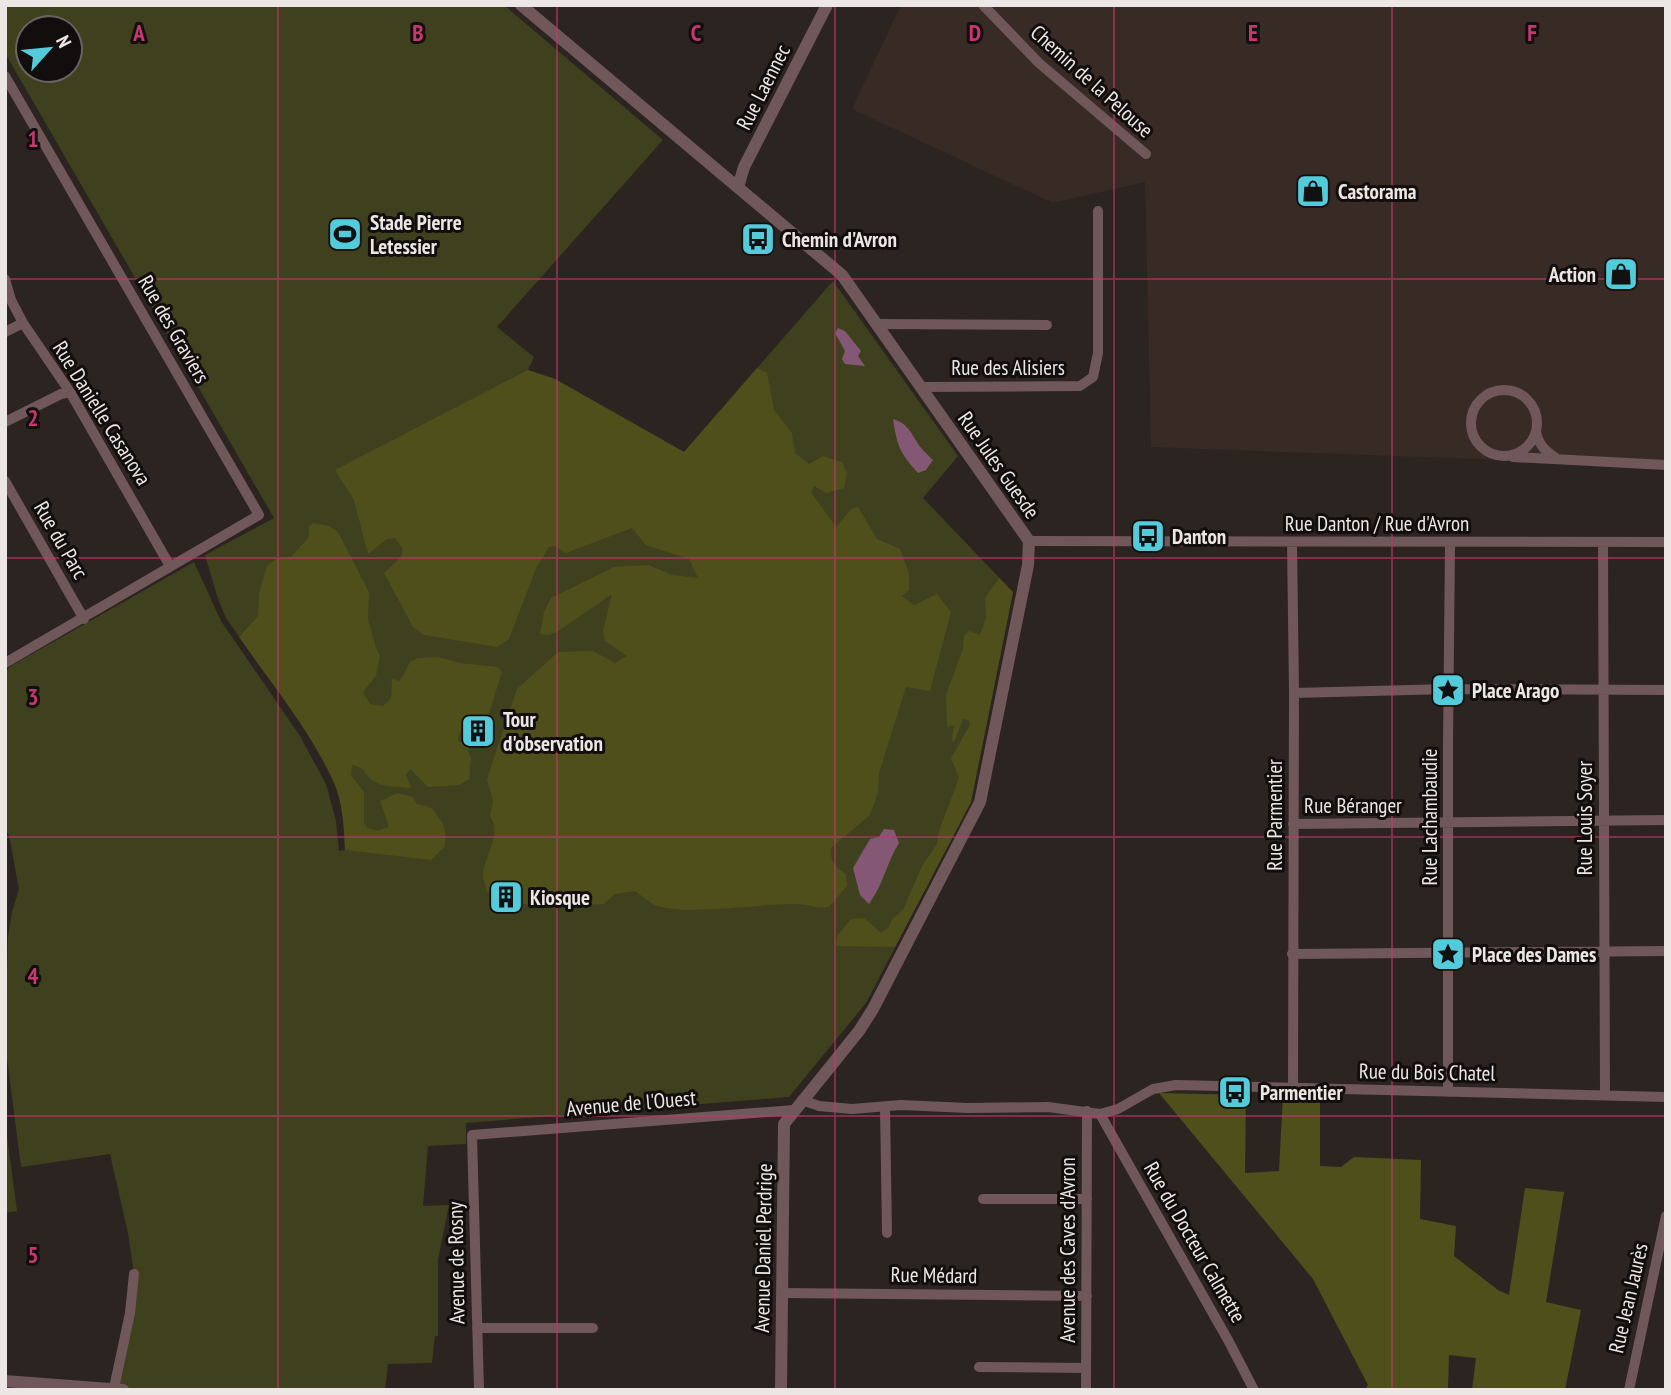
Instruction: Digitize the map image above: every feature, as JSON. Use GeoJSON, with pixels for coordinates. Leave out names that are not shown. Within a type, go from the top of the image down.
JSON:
{"type":"FeatureCollection","features":[{"type":"Feature","properties":{"kind":"street","name":"Rue Jules Guesde"},"geometry":{"type":"LineString","coordinates":[[521,5],[842,275],[1029,541],[1028,565],[980,802],[873,1009],[859,1031],[798,1105]]}},
{"type":"Feature","properties":{"kind":"street","name":"Rue Laennec"},"geometry":{"type":"LineString","coordinates":[[738,187],[744,167],[827,5]]}},
{"type":"Feature","properties":{"kind":"street","name":"Chemin de la Pelouse"},"geometry":{"type":"LineString","coordinates":[[983,5],[1039,63],[1146,154]]}},
{"type":"Feature","properties":{"kind":"street","name":"Rue des Graviers"},"geometry":{"type":"LineString","coordinates":[[5,76],[260,515],[172,565]]}},
{"type":"Feature","properties":{"kind":"street","name":"Rue des Alisiers"},"geometry":{"type":"LineString","coordinates":[[921,387],[1080,386],[1093,377],[1098,353],[1098,211]]}},
{"type":"Feature","properties":{"kind":"street","name":"Rue Danielle Casanova"},"geometry":{"type":"LineString","coordinates":[[5,279],[11,300],[23,323],[70,392],[172,565]]}},
{"type":"Feature","properties":{"kind":"street"},"geometry":{"type":"LineString","coordinates":[[5,332],[23,323]]}},
{"type":"Feature","properties":{"kind":"street"},"geometry":{"type":"LineString","coordinates":[[876,324],[1047,325]]}},
{"type":"Feature","properties":{"kind":"street"},"geometry":{"type":"LineString","coordinates":[[1557,458],[1546,452],[1539,442],[1535,411],[1522,395],[1508,389],[1499,389],[1481,398],[1474,408],[1471,430],[1483,449],[1493,455],[1666,465]]}},
{"type":"Feature","properties":{"kind":"street"},"geometry":{"type":"LineString","coordinates":[[5,422],[70,392]]}},
{"type":"Feature","properties":{"kind":"street"},"geometry":{"type":"LineString","coordinates":[[1505,456],[1516,454],[1525,448],[1536,431]]}},
{"type":"Feature","properties":{"kind":"street","name":"Rue du Parc"},"geometry":{"type":"LineString","coordinates":[[5,481],[84,619]]}},
{"type":"Feature","properties":{"kind":"street","name":"Rue Danton / Rue d'Avron"},"geometry":{"type":"LineString","coordinates":[[1029,541],[1666,542]]}},
{"type":"Feature","properties":{"kind":"street","name":"Rue Parmentier"},"geometry":{"type":"LineString","coordinates":[[1292,542],[1293,1088]]}},
{"type":"Feature","properties":{"kind":"street","name":"Rue Lachambaudie"},"geometry":{"type":"LineString","coordinates":[[1448,1092],[1450,542]]}},
{"type":"Feature","properties":{"kind":"street","name":"Rue Louis Soyer"},"geometry":{"type":"LineString","coordinates":[[1602,542],[1605,1095]]}},
{"type":"Feature","properties":{"kind":"street"},"geometry":{"type":"LineString","coordinates":[[5,663],[172,565]]}},
{"type":"Feature","properties":{"kind":"street"},"geometry":{"type":"LineString","coordinates":[[1294,694],[1449,689],[1666,690]]}},
{"type":"Feature","properties":{"kind":"street","name":"Rue Béranger"},"geometry":{"type":"LineString","coordinates":[[1293,824],[1666,820]]}},
{"type":"Feature","properties":{"kind":"street"},"geometry":{"type":"LineString","coordinates":[[1292,954],[1666,951]]}},
{"type":"Feature","properties":{"kind":"street","name":"Rue du Bois Chatel"},"geometry":{"type":"LineString","coordinates":[[1100,1114],[1118,1109],[1153,1089],[1176,1085],[1666,1097]]}},
{"type":"Feature","properties":{"kind":"street","name":"Avenue de l'Ouest"},"geometry":{"type":"LineString","coordinates":[[472,1135],[798,1105],[852,1109],[1048,1107],[1087,1111]]}},
{"type":"Feature","properties":{"kind":"street","name":"Avenue Daniel Perdrige"},"geometry":{"type":"LineString","coordinates":[[781,1390],[784,1124],[798,1105]]}},
{"type":"Feature","properties":{"kind":"street"},"geometry":{"type":"LineString","coordinates":[[885,1107],[887,1233]]}},
{"type":"Feature","properties":{"kind":"street"},"geometry":{"type":"LineString","coordinates":[[1087,1111],[1100,1114]]}},
{"type":"Feature","properties":{"kind":"street","name":"Avenue des Caves d'Avron"},"geometry":{"type":"LineString","coordinates":[[1086,1390],[1087,1111]]}},
{"type":"Feature","properties":{"kind":"street","name":"Rue du Docteur Calmette"},"geometry":{"type":"LineString","coordinates":[[1100,1114],[1254,1390]]}},
{"type":"Feature","properties":{"kind":"street","name":"Avenue de Rosny"},"geometry":{"type":"LineString","coordinates":[[472,1135],[479,1390]]}},
{"type":"Feature","properties":{"kind":"street"},"geometry":{"type":"LineString","coordinates":[[983,1199],[1087,1199]]}},
{"type":"Feature","properties":{"kind":"street","name":"Rue Jean Jaurès"},"geometry":{"type":"LineString","coordinates":[[1629,1390],[1666,1216]]}},
{"type":"Feature","properties":{"kind":"street"},"geometry":{"type":"LineString","coordinates":[[5,1381],[119,1389],[134,1274]]}},
{"type":"Feature","properties":{"kind":"street","name":"Rue Médard"},"geometry":{"type":"LineString","coordinates":[[782,1293],[1087,1296]]}},
{"type":"Feature","properties":{"kind":"street"},"geometry":{"type":"LineString","coordinates":[[477,1328],[593,1328]]}},
{"type":"Feature","properties":{"kind":"street"},"geometry":{"type":"LineString","coordinates":[[979,1367],[1086,1368]]}},
{"type":"Feature","properties":{"kind":"shaded area"},"geometry":{"type":"Polygon","coordinates":[[[901,5],[1666,5],[1666,466],[1151,447],[1145,182],[1053,203],[852,109],[901,5]]]}},
{"type":"Feature","properties":{"kind":"shaded area"},"geometry":{"type":"Polygon","coordinates":[[[838,328],[845,331],[861,351],[858,356],[865,366],[845,364],[842,359],[845,351],[835,333],[838,328]]]}},
{"type":"Feature","properties":{"kind":"shaded area"},"geometry":{"type":"Polygon","coordinates":[[[757,368],[767,373],[774,410],[792,433],[795,453],[809,464],[823,456],[842,462],[847,473],[844,488],[826,493],[814,486],[811,492],[836,527],[851,509],[858,507],[877,539],[900,549],[909,573],[909,590],[902,596],[914,605],[937,594],[951,612],[930,691],[906,687],[879,773],[878,792],[870,815],[832,847],[832,859],[846,874],[847,886],[829,907],[792,904],[699,910],[665,908],[653,904],[635,891],[615,894],[604,904],[553,907],[526,904],[509,895],[487,892],[484,867],[495,830],[490,816],[493,801],[487,779],[517,689],[558,652],[593,651],[615,663],[627,656],[605,641],[603,631],[612,594],[557,632],[540,634],[544,612],[551,598],[614,567],[649,565],[672,575],[698,578],[689,559],[646,545],[632,528],[566,553],[555,546],[549,547],[537,566],[509,639],[497,647],[424,635],[413,627],[384,573],[401,557],[403,549],[395,538],[387,539],[368,554],[354,500],[335,470],[528,370],[555,379],[684,452],[757,368]]]}},
{"type":"Feature","properties":{"kind":"shaded area"},"geometry":{"type":"Polygon","coordinates":[[[893,419],[908,428],[920,447],[933,460],[926,470],[918,473],[903,454],[893,419]]]}},
{"type":"Feature","properties":{"kind":"shaded area"},"geometry":{"type":"Polygon","coordinates":[[[313,523],[329,526],[338,532],[369,592],[368,619],[380,656],[376,676],[363,692],[370,704],[383,706],[391,698],[392,679],[400,681],[410,662],[418,658],[437,657],[460,663],[498,667],[502,672],[486,723],[475,719],[466,722],[459,734],[458,742],[472,741],[468,751],[471,758],[469,779],[460,785],[428,787],[410,769],[406,775],[411,788],[388,786],[375,782],[360,768],[352,765],[351,775],[364,792],[364,822],[367,828],[378,831],[389,827],[380,801],[398,793],[413,797],[417,804],[432,808],[443,824],[446,837],[444,847],[431,860],[345,850],[339,798],[325,763],[239,637],[258,616],[259,593],[267,566],[277,558],[291,557],[309,537],[309,527],[313,523]]]}},
{"type":"Feature","properties":{"kind":"shaded area"},"geometry":{"type":"Polygon","coordinates":[[[999,578],[1013,592],[971,802],[895,947],[836,946],[837,936],[851,919],[864,918],[881,933],[888,928],[893,918],[903,910],[922,866],[937,844],[939,831],[959,778],[951,758],[970,725],[969,720],[963,719],[954,742],[952,740],[954,725],[947,727],[946,695],[963,649],[964,636],[969,631],[980,635],[986,617],[985,598],[999,578]]]}},
{"type":"Feature","properties":{"kind":"shaded area"},"geometry":{"type":"Polygon","coordinates":[[[884,829],[894,830],[899,843],[869,904],[860,895],[853,868],[870,839],[879,837],[884,829]]]}},
{"type":"Feature","properties":{"kind":"shaded area"},"geometry":{"type":"Polygon","coordinates":[[[1159,1093],[1246,1095],[1245,1173],[1279,1171],[1283,1094],[1320,1095],[1320,1166],[1341,1167],[1354,1157],[1421,1160],[1420,1219],[1456,1226],[1454,1256],[1498,1290],[1509,1295],[1525,1188],[1564,1192],[1546,1302],[1581,1310],[1565,1390],[1472,1390],[1476,1358],[1449,1355],[1448,1390],[1365,1390],[1368,1385],[1313,1279],[1159,1093]]]}},
{"type":"Feature","properties":{"kind":"green space"},"geometry":{"type":"Polygon","coordinates":[[[5,5],[504,5],[663,140],[497,327],[534,357],[528,370],[555,379],[684,452],[833,281],[958,456],[923,498],[1013,592],[971,802],[866,1003],[789,1097],[466,1123],[466,1144],[428,1146],[423,1206],[449,1205],[438,1260],[438,1336],[435,1336],[432,1363],[388,1364],[385,1390],[114,1388],[134,1274],[128,1233],[110,1154],[21,1167],[5,1043],[8,937],[19,889],[9,835],[5,829],[5,675],[9,667],[194,562],[221,621],[300,736],[326,784],[336,821],[339,851],[345,850],[341,806],[333,781],[297,718],[226,618],[205,555],[274,518],[23,84],[84,84],[84,14],[14,14],[14,69],[5,53],[5,5]]]}},
{"type":"Feature","properties":{"kind":"green space"},"geometry":{"type":"Polygon","coordinates":[[[5,1121],[17,1211],[5,1213],[5,1121]]]}},
{"type":"Feature","properties":{"kind":"place","name":"Castorama"},"geometry":{"type":"Point","coordinates":[1313,191]}},
{"type":"Feature","properties":{"kind":"place","name":"Stade Pierre Letessier"},"geometry":{"type":"Point","coordinates":[345,234]}},
{"type":"Feature","properties":{"kind":"place","name":"Chemin d'Avron"},"geometry":{"type":"Point","coordinates":[758,239]}},
{"type":"Feature","properties":{"kind":"place","name":"Action"},"geometry":{"type":"Point","coordinates":[1621,274]}},
{"type":"Feature","properties":{"kind":"place","name":"Danton"},"geometry":{"type":"Point","coordinates":[1148,536]}},
{"type":"Feature","properties":{"kind":"place","name":"Place Arago"},"geometry":{"type":"Point","coordinates":[1448,690]}},
{"type":"Feature","properties":{"kind":"place","name":"Tour d'observation"},"geometry":{"type":"Point","coordinates":[478,731]}},
{"type":"Feature","properties":{"kind":"place","name":"Kiosque"},"geometry":{"type":"Point","coordinates":[506,897]}},
{"type":"Feature","properties":{"kind":"place","name":"Place des Dames"},"geometry":{"type":"Point","coordinates":[1448,954]}},
{"type":"Feature","properties":{"kind":"place","name":"Parmentier"},"geometry":{"type":"Point","coordinates":[1235,1092]}}]}
